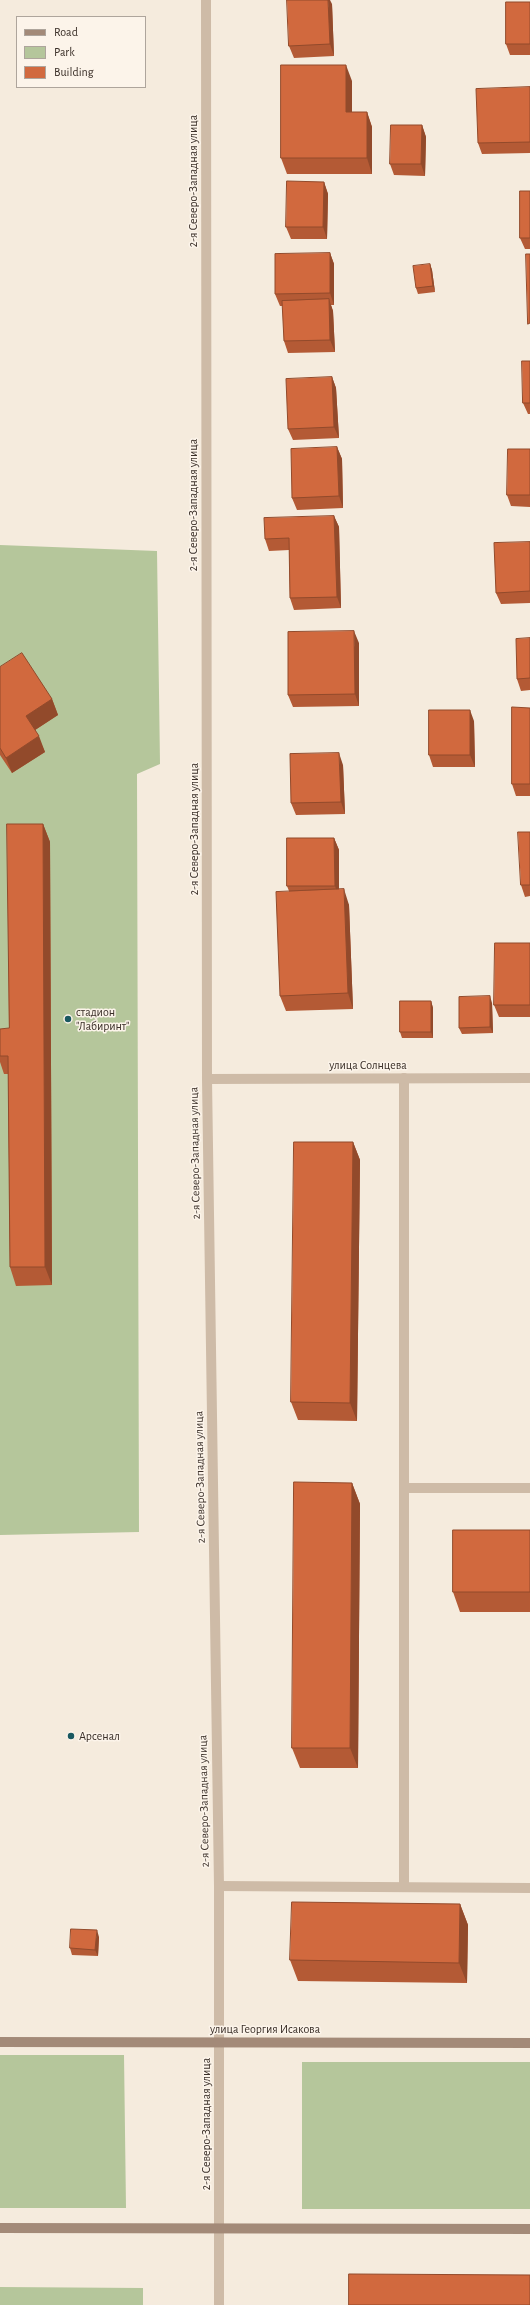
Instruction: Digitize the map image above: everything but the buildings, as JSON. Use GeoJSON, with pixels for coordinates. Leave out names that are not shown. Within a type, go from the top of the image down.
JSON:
{"type":"FeatureCollection","features":[{"type":"Feature","properties":{"kind":"street","name":"2-я Северо-Западная улица"},"geometry":{"type":"LineString","coordinates":[[206,0],[207,1079],[218,1886],[219,2305]]}},
{"type":"Feature","properties":{"kind":"street"},"geometry":{"type":"LineString","coordinates":[[404,1078],[404,1886]]}},
{"type":"Feature","properties":{"kind":"street","name":"улица Солнцева"},"geometry":{"type":"LineString","coordinates":[[207,1079],[530,1078]]}},
{"type":"Feature","properties":{"kind":"street"},"geometry":{"type":"LineString","coordinates":[[404,1488],[530,1488]]}},
{"type":"Feature","properties":{"kind":"street"},"geometry":{"type":"LineString","coordinates":[[218,1886],[530,1888]]}},
{"type":"Feature","properties":{"kind":"street","name":"улица Георгия Исакова"},"geometry":{"type":"LineString","coordinates":[[0,2042],[530,2043]]}},
{"type":"Feature","properties":{"kind":"street"},"geometry":{"type":"LineString","coordinates":[[0,2228],[530,2229]]}},
{"type":"Feature","properties":{"kind":"green space","name":"стадион \"Лабиринт\""},"geometry":{"type":"Polygon","coordinates":[[[0,545],[157,551],[160,764],[137,774],[139,1532],[0,1535],[0,545]]]}},
{"type":"Feature","properties":{"kind":"green space"},"geometry":{"type":"Polygon","coordinates":[[[0,2055],[124,2055],[126,2208],[0,2208],[0,2055]]]}},
{"type":"Feature","properties":{"kind":"green space"},"geometry":{"type":"Polygon","coordinates":[[[302,2062],[530,2062],[530,2209],[302,2209],[302,2062]]]}},
{"type":"Feature","properties":{"kind":"green space"},"geometry":{"type":"Polygon","coordinates":[[[0,2287],[143,2288],[143,2305],[0,2305],[0,2287]]]}},
{"type":"Feature","properties":{"kind":"place","name":"стадион \"Лабиринт\""},"geometry":{"type":"Point","coordinates":[68,1019]}},
{"type":"Feature","properties":{"kind":"place","name":"Арсенал"},"geometry":{"type":"Point","coordinates":[71,1736]}}]}
